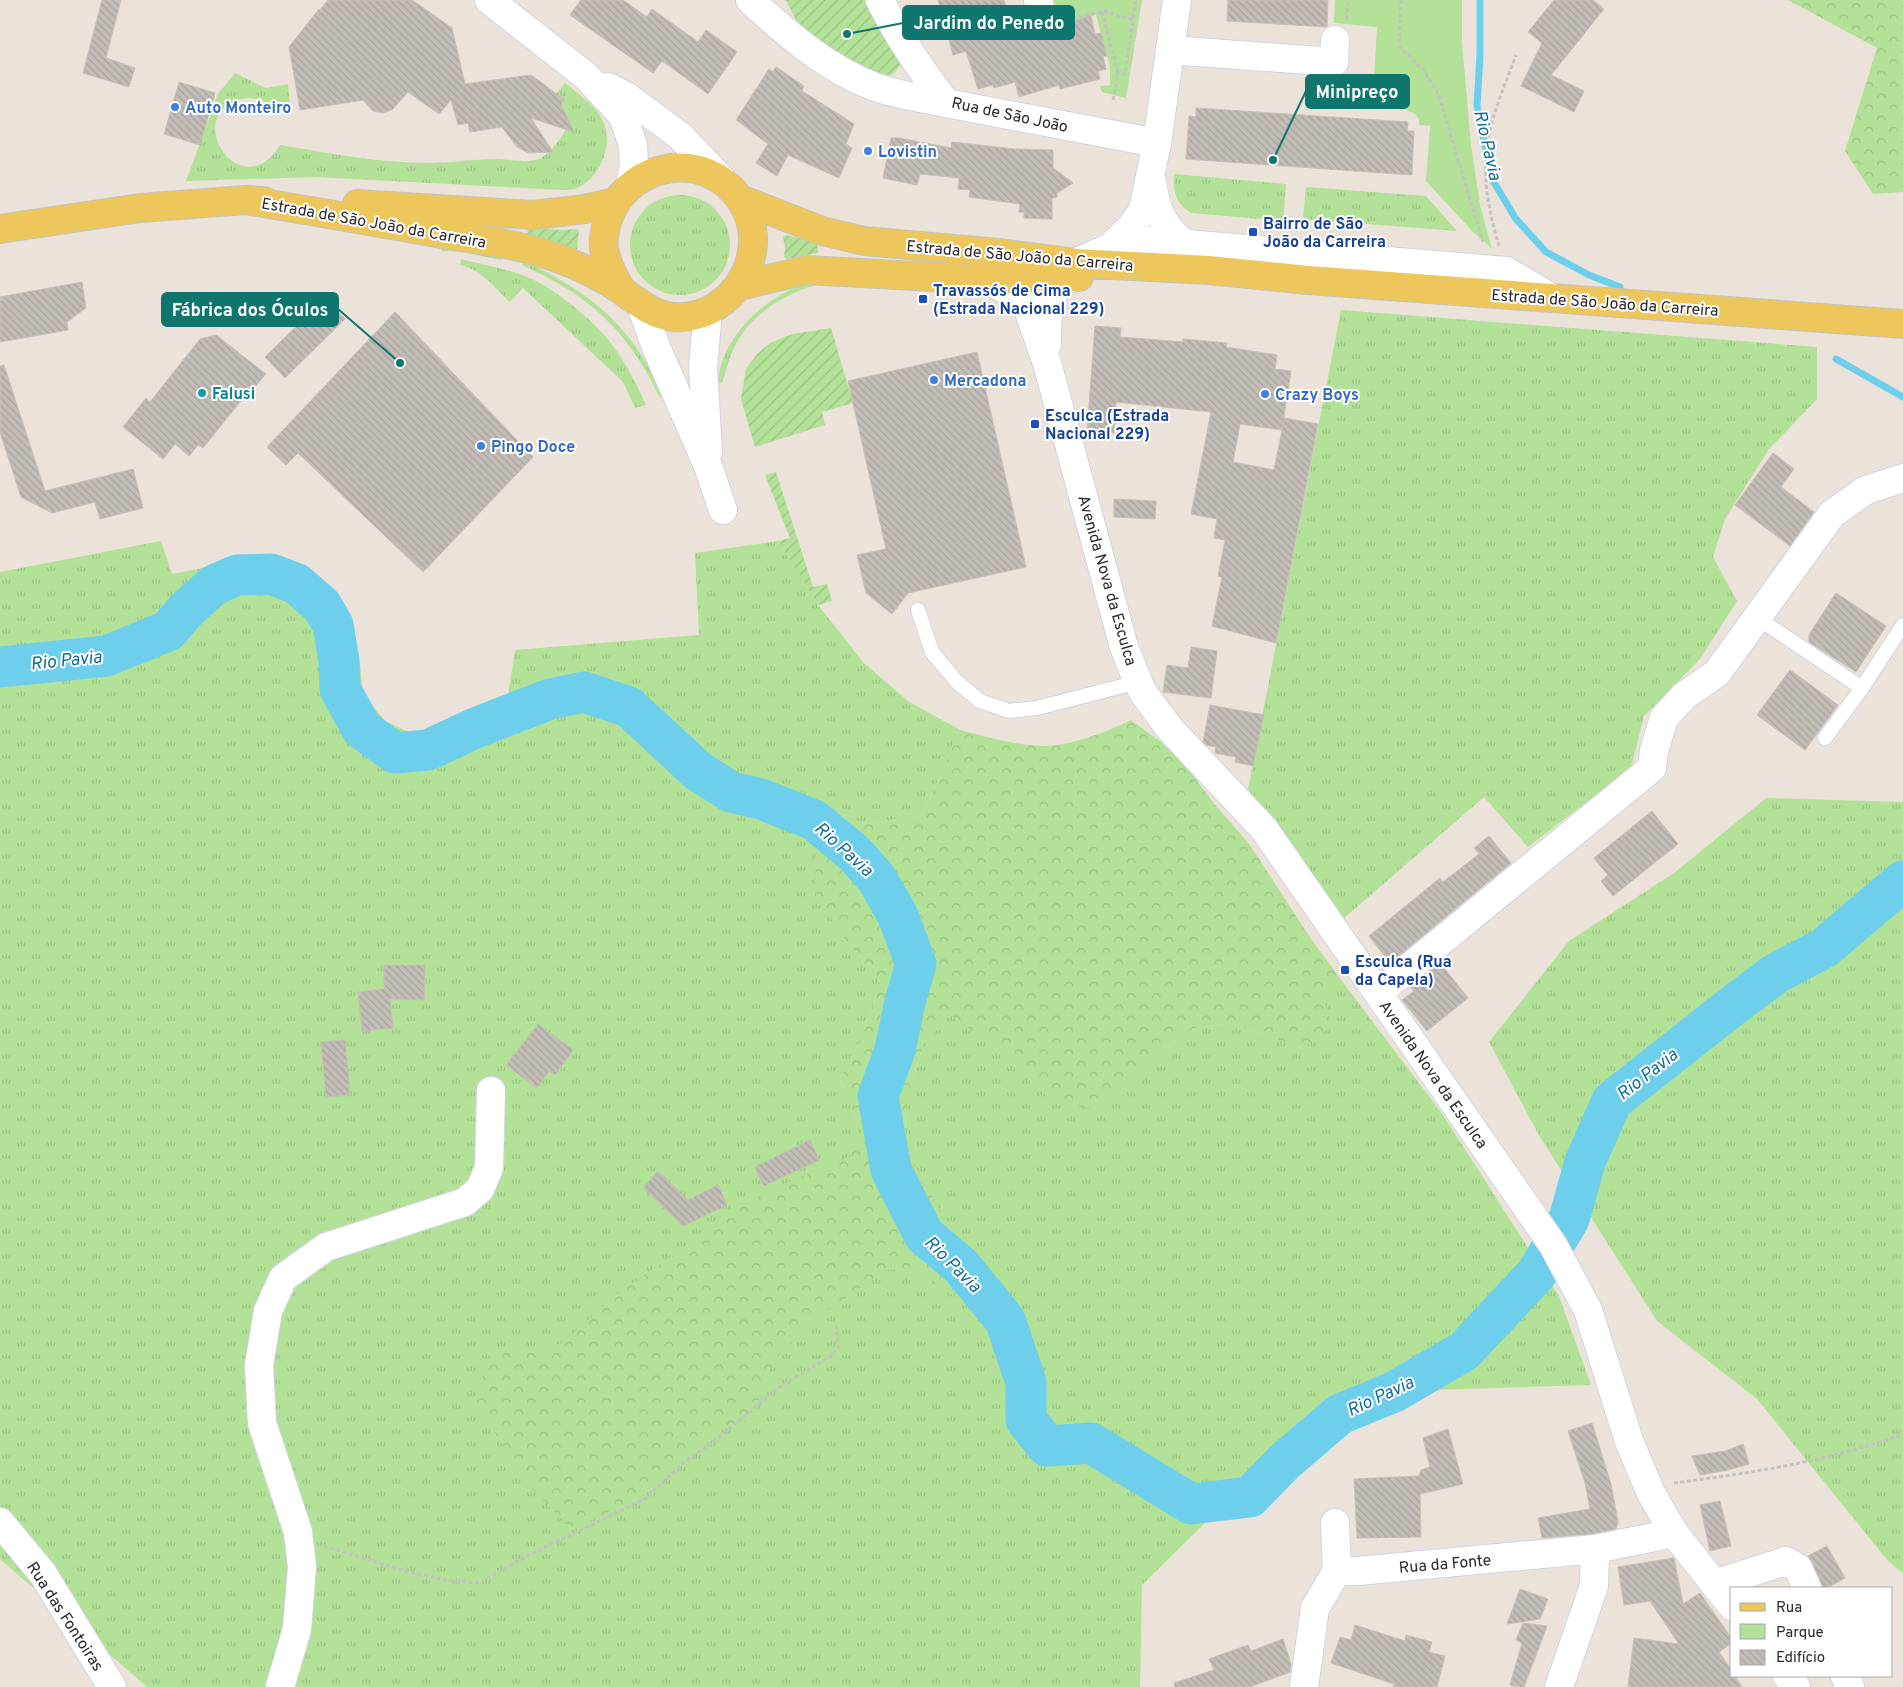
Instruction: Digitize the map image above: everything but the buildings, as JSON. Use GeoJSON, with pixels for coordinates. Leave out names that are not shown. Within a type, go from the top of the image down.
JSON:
{"type":"FeatureCollection","features":[{"type":"Feature","properties":{"kind":"main road"},"geometry":{"type":"LineString","coordinates":[[669,168],[691,168],[707,174],[734,192],[748,215],[753,233],[753,252],[740,286],[726,300],[708,311],[691,316],[674,317],[657,313],[632,298],[610,271],[604,248],[606,224],[623,194],[648,174],[669,168]]}},
{"type":"Feature","properties":{"kind":"main road","name":"Estrada de São João da Carreira"},"geometry":{"type":"LineString","coordinates":[[734,192],[822,231],[864,241],[998,253],[1075,270],[1220,281],[1308,280],[1903,324]]}},
{"type":"Feature","properties":{"kind":"main road","name":"Estrada de São João da Carreira"},"geometry":{"type":"LineString","coordinates":[[246,200],[408,206],[533,215],[585,210],[623,194]]}},
{"type":"Feature","properties":{"kind":"main road"},"geometry":{"type":"LineString","coordinates":[[0,229],[140,208],[246,200]]}},
{"type":"Feature","properties":{"kind":"main road","name":"Estrada de São João da Carreira"},"geometry":{"type":"LineString","coordinates":[[246,200],[533,250],[585,270],[632,298]]}},
{"type":"Feature","properties":{"kind":"main road","name":"Estrada de São João da Carreira"},"geometry":{"type":"LineString","coordinates":[[740,286],[806,270],[988,280],[1075,270]]}},
{"type":"Feature","properties":{"kind":"street"},"geometry":{"type":"LineString","coordinates":[[489,0],[586,76],[622,116],[633,145],[634,165],[623,194]]}},
{"type":"Feature","properties":{"kind":"street"},"geometry":{"type":"LineString","coordinates":[[750,0],[783,30],[829,65],[875,87],[946,103]]}},
{"type":"Feature","properties":{"kind":"street","name":"Rua de São João"},"geometry":{"type":"LineString","coordinates":[[880,0],[891,24],[914,60],[946,103],[1157,143]]}},
{"type":"Feature","properties":{"kind":"street"},"geometry":{"type":"LineString","coordinates":[[1075,270],[1111,247],[1143,210],[1157,143],[1177,0]]}},
{"type":"Feature","properties":{"kind":"street"},"geometry":{"type":"LineString","coordinates":[[1170,50],[1334,62],[1341,31]]}},
{"type":"Feature","properties":{"kind":"street"},"geometry":{"type":"LineString","coordinates":[[586,76],[626,96],[680,136],[734,192]]}},
{"type":"Feature","properties":{"kind":"street"},"geometry":{"type":"LineString","coordinates":[[1151,178],[1154,199],[1160,217],[1173,234],[1184,244]]}},
{"type":"Feature","properties":{"kind":"street"},"geometry":{"type":"LineString","coordinates":[[1111,247],[1140,240],[1506,271],[1552,298]]}},
{"type":"Feature","properties":{"kind":"street","name":"Avenida Nova da Esculca"},"geometry":{"type":"LineString","coordinates":[[1047,363],[1048,307],[1054,290],[1061,281],[1075,270]]}},
{"type":"Feature","properties":{"kind":"street","name":"Avenida Nova da Esculca"},"geometry":{"type":"LineString","coordinates":[[988,280],[1021,298],[1028,309],[1047,363],[1124,647],[1138,682],[1170,729],[1264,829],[1550,1242],[1588,1310],[1629,1440],[1648,1486],[1674,1533],[1730,1604]]}},
{"type":"Feature","properties":{"kind":"street"},"geometry":{"type":"LineString","coordinates":[[632,298],[656,347],[708,466],[722,510]]}},
{"type":"Feature","properties":{"kind":"street"},"geometry":{"type":"LineString","coordinates":[[708,311],[703,367],[708,466]]}},
{"type":"Feature","properties":{"kind":"street"},"geometry":{"type":"LineString","coordinates":[[1378,993],[1652,768],[1654,751],[1664,718],[1684,696],[1717,673],[1832,514],[1866,490],[1903,478]]}},
{"type":"Feature","properties":{"kind":"street"},"geometry":{"type":"LineString","coordinates":[[280,1687],[297,1629],[302,1567],[298,1532],[262,1423],[259,1364],[268,1311],[283,1278],[326,1247],[464,1202],[480,1189],[489,1168],[491,1091]]}},
{"type":"Feature","properties":{"kind":"street","name":"Rua das Fontoiras"},"geometry":{"type":"LineString","coordinates":[[0,1522],[43,1574],[112,1687]]}},
{"type":"Feature","properties":{"kind":"street"},"geometry":{"type":"LineString","coordinates":[[1304,1687],[1315,1608],[1337,1571],[1335,1523]]}},
{"type":"Feature","properties":{"kind":"street","name":"Rua da Fonte"},"geometry":{"type":"LineString","coordinates":[[1337,1571],[1358,1571],[1595,1549],[1674,1533]]}},
{"type":"Feature","properties":{"kind":"street"},"geometry":{"type":"LineString","coordinates":[[1559,1687],[1594,1586],[1595,1549]]}},
{"type":"Feature","properties":{"kind":"street"},"geometry":{"type":"LineString","coordinates":[[1714,1584],[1786,1561],[1798,1568],[1807,1587]]}},
{"type":"Feature","properties":{"kind":"street"},"geometry":{"type":"LineString","coordinates":[[1788,1677],[1796,1687]]}},
{"type":"Feature","properties":{"kind":"lane"},"geometry":{"type":"LineString","coordinates":[[918,610],[932,652],[957,682],[980,701],[1009,711],[1037,708],[1138,682]]}},
{"type":"Feature","properties":{"kind":"lane"},"geometry":{"type":"LineString","coordinates":[[1756,617],[1862,688]]}},
{"type":"Feature","properties":{"kind":"lane"},"geometry":{"type":"LineString","coordinates":[[1825,738],[1862,688],[1903,624]]}},
{"type":"Feature","properties":{"kind":"path"},"geometry":{"type":"LineString","coordinates":[[1118,72],[1125,74],[1136,0]]}},
{"type":"Feature","properties":{"kind":"path"},"geometry":{"type":"LineString","coordinates":[[1341,31],[1348,0]]}},
{"type":"Feature","properties":{"kind":"path"},"geometry":{"type":"LineString","coordinates":[[1401,0],[1398,46],[1424,71],[1438,93],[1484,242]]}},
{"type":"Feature","properties":{"kind":"path"},"geometry":{"type":"LineString","coordinates":[[1048,9],[1066,20],[1102,12],[1133,20]]}},
{"type":"Feature","properties":{"kind":"path"},"geometry":{"type":"LineString","coordinates":[[1102,12],[1118,72],[1113,100]]}},
{"type":"Feature","properties":{"kind":"path"},"geometry":{"type":"LineString","coordinates":[[1506,271],[1485,182],[1487,147],[1499,103],[1516,55]]}},
{"type":"Feature","properties":{"kind":"path"},"geometry":{"type":"LineString","coordinates":[[299,1539],[412,1573],[479,1583],[528,1556],[645,1499],[683,1463],[710,1444],[782,1385],[830,1357],[838,1348],[836,1322]]}},
{"type":"Feature","properties":{"kind":"path"},"geometry":{"type":"LineString","coordinates":[[1648,1486],[1733,1475],[1840,1454],[1869,1447],[1903,1434]]}},
{"type":"Feature","properties":{"kind":"green space"},"geometry":{"type":"Polygon","coordinates":[[[786,0],[867,0],[903,63],[893,74],[877,79],[825,51],[797,22],[786,0]]]}},
{"type":"Feature","properties":{"kind":"green space"},"geometry":{"type":"Polygon","coordinates":[[[1054,0],[1142,0],[1126,98],[1102,92],[1100,86],[1110,85],[1110,66],[1096,15],[1059,25],[1054,0]]]}},
{"type":"Feature","properties":{"kind":"green space"},"geometry":{"type":"Polygon","coordinates":[[[1335,0],[1462,0],[1462,43],[1471,145],[1480,205],[1492,249],[1473,232],[1426,181],[1430,126],[1419,125],[1419,119],[1414,113],[1407,111],[1408,100],[1373,97],[1377,27],[1334,23],[1335,0]]]}},
{"type":"Feature","properties":{"kind":"green space"},"geometry":{"type":"Polygon","coordinates":[[[1788,0],[1903,0],[1903,192],[1873,194],[1845,151],[1877,48],[1788,0]]]}},
{"type":"Feature","properties":{"kind":"green space"},"geometry":{"type":"Polygon","coordinates":[[[235,73],[266,88],[288,84],[290,106],[274,108],[259,100],[251,98],[242,99],[224,108],[216,122],[216,137],[223,152],[235,162],[249,167],[265,162],[280,145],[354,157],[409,163],[487,159],[536,160],[545,156],[551,150],[566,130],[567,118],[565,111],[560,106],[565,100],[556,94],[565,83],[586,100],[600,115],[606,130],[606,150],[603,160],[592,177],[577,188],[567,190],[316,177],[186,181],[218,94],[235,73]]]}},
{"type":"Feature","properties":{"kind":"green space"},"geometry":{"type":"Polygon","coordinates":[[[1174,174],[1286,184],[1283,221],[1191,213],[1181,206],[1176,197],[1174,174]]]}},
{"type":"Feature","properties":{"kind":"green space"},"geometry":{"type":"Polygon","coordinates":[[[1306,187],[1426,196],[1457,231],[1303,219],[1306,187]]]}},
{"type":"Feature","properties":{"kind":"green space"},"geometry":{"type":"Polygon","coordinates":[[[680,195],[699,199],[715,210],[726,226],[730,245],[726,264],[715,280],[699,291],[680,295],[661,291],[645,280],[634,264],[630,245],[634,226],[645,210],[661,199],[680,195]]]}},
{"type":"Feature","properties":{"kind":"green space"},"geometry":{"type":"Polygon","coordinates":[[[528,227],[561,230],[577,229],[579,231],[577,249],[574,251],[560,244],[527,236],[528,227]]]}},
{"type":"Feature","properties":{"kind":"green space"},"geometry":{"type":"Polygon","coordinates":[[[785,235],[817,242],[818,253],[786,259],[784,257],[783,237],[785,235]]]}},
{"type":"Feature","properties":{"kind":"green space"},"geometry":{"type":"Polygon","coordinates":[[[441,248],[463,249],[502,256],[501,260],[463,252],[442,251],[441,248]]]}},
{"type":"Feature","properties":{"kind":"green space"},"geometry":{"type":"Polygon","coordinates":[[[461,259],[532,279],[574,307],[603,334],[615,349],[630,372],[646,405],[635,408],[623,382],[523,288],[510,302],[481,275],[468,267],[460,265],[461,259]]]}},
{"type":"Feature","properties":{"kind":"green space"},"geometry":{"type":"Polygon","coordinates":[[[524,261],[570,286],[608,315],[624,331],[638,350],[663,396],[660,398],[648,374],[634,353],[620,334],[604,318],[568,289],[522,265],[524,261]]]}},
{"type":"Feature","properties":{"kind":"green space"},"geometry":{"type":"Polygon","coordinates":[[[817,279],[816,285],[791,294],[779,301],[748,326],[733,350],[722,383],[717,383],[727,350],[746,323],[767,304],[778,297],[817,279]]]}},
{"type":"Feature","properties":{"kind":"green space"},"geometry":{"type":"Polygon","coordinates":[[[1341,310],[1817,347],[1817,399],[1769,449],[1725,519],[1713,557],[1737,601],[1700,659],[1644,716],[1631,768],[1528,847],[1484,797],[1344,918],[1248,789],[1341,310]]]}},
{"type":"Feature","properties":{"kind":"green space"},"geometry":{"type":"Polygon","coordinates":[[[831,328],[853,403],[822,412],[825,425],[755,447],[741,399],[746,369],[758,353],[772,342],[792,334],[831,328]]]}},
{"type":"Feature","properties":{"kind":"green space"},"geometry":{"type":"Polygon","coordinates":[[[776,472],[813,587],[827,584],[832,601],[818,605],[778,541],[790,538],[765,475],[776,472]]]}},
{"type":"Feature","properties":{"kind":"green space"},"geometry":{"type":"Polygon","coordinates":[[[161,541],[172,574],[242,560],[285,565],[332,600],[342,630],[360,664],[363,694],[385,721],[416,735],[450,725],[507,702],[515,650],[699,635],[695,553],[778,541],[818,605],[864,663],[908,701],[960,730],[922,816],[855,825],[847,942],[881,984],[861,1038],[840,1079],[859,1125],[905,1147],[906,1101],[923,1045],[950,1014],[986,1040],[1054,1102],[1118,1094],[1148,1062],[1194,1028],[1232,1023],[1302,1048],[1322,990],[1339,977],[1443,1115],[1559,1296],[1591,1385],[1337,1393],[1142,1585],[1140,1687],[147,1687],[0,1559],[0,572],[161,541]]]}},
{"type":"Feature","properties":{"kind":"green space"},"geometry":{"type":"Polygon","coordinates":[[[1131,720],[1177,754],[1212,801],[1250,845],[1309,936],[1339,977],[1322,990],[1331,1027],[1302,1048],[1232,1023],[1194,1028],[1148,1062],[1118,1094],[1093,1109],[1054,1102],[986,1040],[950,1015],[923,1045],[906,1101],[905,1147],[950,1228],[954,1296],[912,1267],[884,1271],[821,1315],[773,1361],[754,1416],[686,1446],[637,1498],[572,1530],[526,1482],[474,1400],[491,1353],[561,1344],[617,1294],[763,1193],[851,1156],[859,1125],[840,1079],[861,1038],[881,984],[847,942],[815,896],[816,850],[855,825],[922,816],[960,730],[1011,742],[1053,746],[1088,738],[1131,720]]]}},
{"type":"Feature","properties":{"kind":"green space"},"geometry":{"type":"Polygon","coordinates":[[[1766,798],[1903,802],[1903,1573],[1888,1561],[1757,1399],[1657,1321],[1540,1137],[1489,1042],[1569,941],[1674,873],[1766,798]]]}},
{"type":"Feature","properties":{"kind":"waterway","name":"Rio Pavia"},"geometry":{"type":"LineString","coordinates":[[1480,0],[1480,55],[1477,106],[1492,179],[1516,219],[1546,252],[1589,275],[1620,287]]}},
{"type":"Feature","properties":{"kind":"waterway","name":"Rio Pavia"},"geometry":{"type":"LineString","coordinates":[[1836,359],[1903,397]]}},
{"type":"Feature","properties":{"kind":"waterway","name":"Rio Pavia"},"geometry":{"type":"LineString","coordinates":[[0,667],[106,656],[168,631],[188,608],[214,585],[237,575],[271,574],[297,584],[322,606],[333,625],[339,661],[340,689],[362,729],[395,753],[428,750],[473,729],[550,699],[584,692],[629,707],[698,771],[731,792],[761,799],[814,820],[855,854],[877,879],[898,916],[916,964],[905,1002],[895,1050],[878,1096],[891,1170],[924,1235],[961,1266],[1005,1320],[1026,1382],[1026,1420],[1047,1446],[1091,1443],[1191,1504],[1250,1497],[1284,1462],[1340,1414],[1394,1392],[1464,1351],[1537,1273],[1569,1219],[1585,1162],[1612,1101],[1775,974],[1824,948],[1903,881]]}},
{"type":"Feature","properties":{"kind":"place","name":"Jardim do Penedo"},"geometry":{"type":"Point","coordinates":[847,34]}},
{"type":"Feature","properties":{"kind":"place","name":"Auto Monteiro"},"geometry":{"type":"Point","coordinates":[175,107]}},
{"type":"Feature","properties":{"kind":"place","name":"Lovistin"},"geometry":{"type":"Point","coordinates":[868,151]}},
{"type":"Feature","properties":{"kind":"place","name":"Minipreço"},"geometry":{"type":"Point","coordinates":[1273,160]}},
{"type":"Feature","properties":{"kind":"place","name":"Bairro de São João da Carreira"},"geometry":{"type":"Point","coordinates":[1253,232]}},
{"type":"Feature","properties":{"kind":"place","name":"Travassós de Cima (Estrada Nacional 229)"},"geometry":{"type":"Point","coordinates":[923,299]}},
{"type":"Feature","properties":{"kind":"place","name":"Fábrica dos Óculos"},"geometry":{"type":"Point","coordinates":[400,363]}},
{"type":"Feature","properties":{"kind":"place","name":"Mercadona"},"geometry":{"type":"Point","coordinates":[934,380]}},
{"type":"Feature","properties":{"kind":"place","name":"Falusi"},"geometry":{"type":"Point","coordinates":[202,393]}},
{"type":"Feature","properties":{"kind":"place","name":"Crazy Boys"},"geometry":{"type":"Point","coordinates":[1265,394]}},
{"type":"Feature","properties":{"kind":"place","name":"Esculca (Estrada Nacional 229)"},"geometry":{"type":"Point","coordinates":[1035,424]}},
{"type":"Feature","properties":{"kind":"place","name":"Pingo Doce"},"geometry":{"type":"Point","coordinates":[481,446]}},
{"type":"Feature","properties":{"kind":"place","name":"Esculca (Rua da Capela)"},"geometry":{"type":"Point","coordinates":[1345,970]}}]}
